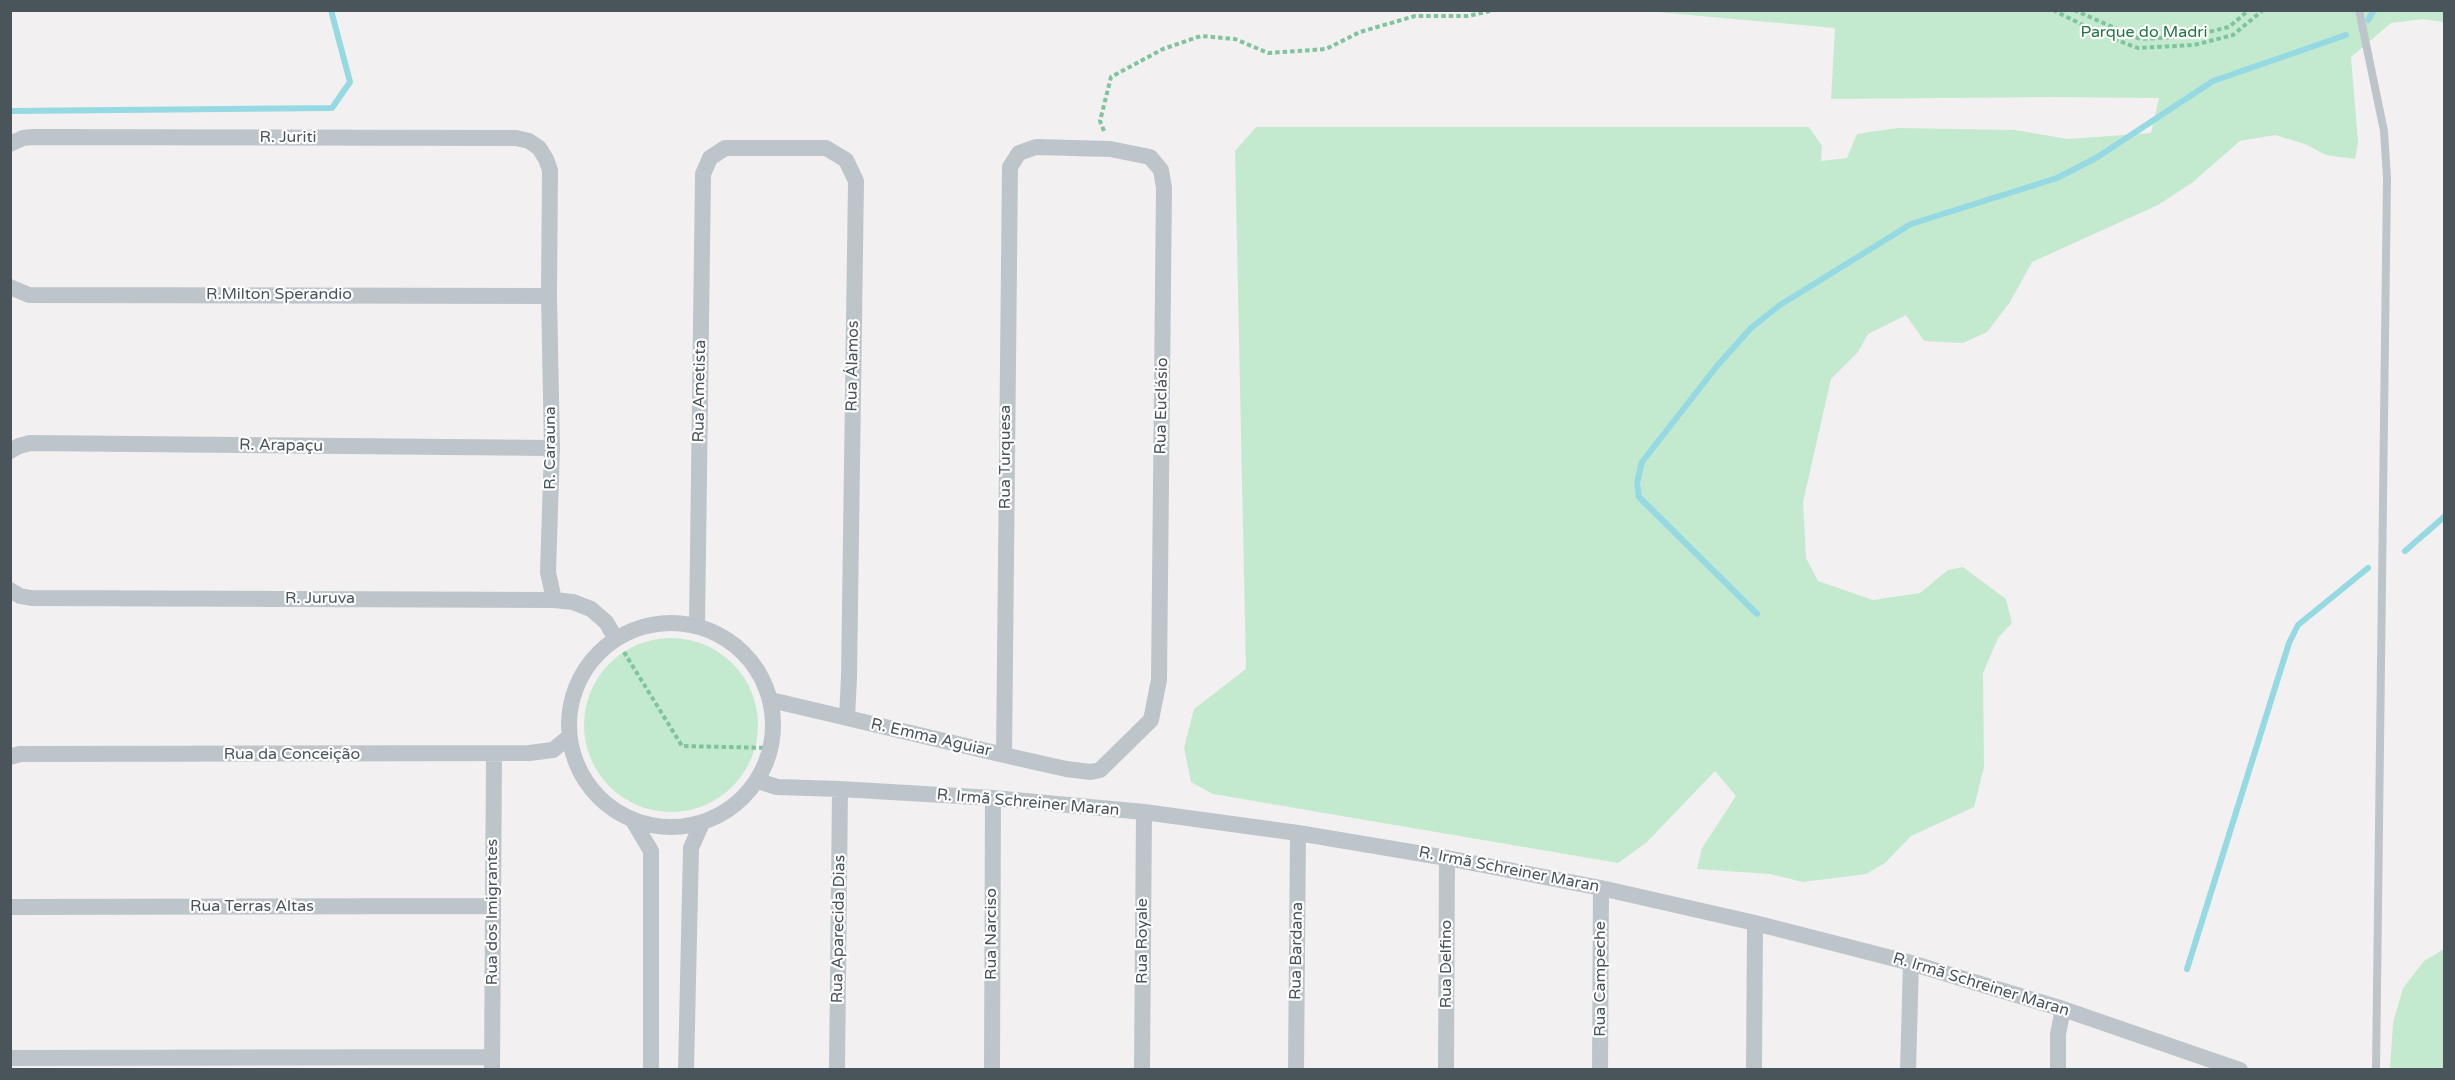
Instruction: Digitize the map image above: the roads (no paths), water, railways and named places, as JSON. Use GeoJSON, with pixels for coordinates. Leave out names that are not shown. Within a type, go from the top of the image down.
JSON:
{"type":"FeatureCollection","features":[{"type":"Feature","properties":{"kind":"street","name":"R. Juriti"},"geometry":{"type":"LineString","coordinates":[[10,144],[32,137],[516,138],[529,141],[539,148],[546,159],[549,170]]}},
{"type":"Feature","properties":{"kind":"street","name":"Rua Euclásio"},"geometry":{"type":"LineString","coordinates":[[1013,159],[1019,153],[1035,147],[1110,149],[1150,157],[1161,170],[1164,188],[1159,680],[1151,720],[1100,770],[1091,772]]}},
{"type":"Feature","properties":{"kind":"street","name":"Rua Álamos"},"geometry":{"type":"LineString","coordinates":[[710,158],[725,148],[826,148],[837,152],[846,160],[856,181],[847,718]]}},
{"type":"Feature","properties":{"kind":"street","name":"Rua Ametista"},"geometry":{"type":"LineString","coordinates":[[697,626],[703,174],[710,158]]}},
{"type":"Feature","properties":{"kind":"street","name":"Rua Turquesa"},"geometry":{"type":"LineString","coordinates":[[1004,755],[1009,176],[1013,159]]}},
{"type":"Feature","properties":{"kind":"street","name":"R. Carauna"},"geometry":{"type":"LineString","coordinates":[[549,170],[552,448],[548,572],[554,600]]}},
{"type":"Feature","properties":{"kind":"street","name":"R.Milton Sperandio"},"geometry":{"type":"LineString","coordinates":[[10,287],[29,295],[549,296]]}},
{"type":"Feature","properties":{"kind":"street","name":"R. Arapaçu"},"geometry":{"type":"LineString","coordinates":[[10,451],[30,443],[552,448]]}},
{"type":"Feature","properties":{"kind":"street","name":"R. Juruva"},"geometry":{"type":"LineString","coordinates":[[10,590],[20,596],[31,598],[554,600],[573,602],[591,609],[606,622],[616,639]]}},
{"type":"Feature","properties":{"kind":"street"},"geometry":{"type":"LineString","coordinates":[[664,623],[697,626],[729,640],[743,651],[764,680],[771,700],[774,730],[772,748],[758,780],[733,806],[702,823],[666,827],[632,819],[616,811],[589,787],[579,771],[569,737],[570,708],[578,681],[588,665],[616,639],[631,631],[664,623]]}},
{"type":"Feature","properties":{"kind":"street","name":"R. Emma Aguiar"},"geometry":{"type":"LineString","coordinates":[[771,700],[1066,769],[1091,772]]}},
{"type":"Feature","properties":{"kind":"street","name":"Rua da Conceição"},"geometry":{"type":"LineString","coordinates":[[10,757],[20,754],[494,754],[553,750],[569,737]]}},
{"type":"Feature","properties":{"kind":"street","name":"Rua dos Imigrantes"},"geometry":{"type":"LineString","coordinates":[[492,1063],[494,754]]}},
{"type":"Feature","properties":{"kind":"street","name":"R. Irmã Schreiner Maran"},"geometry":{"type":"LineString","coordinates":[[758,780],[777,787],[993,798],[1144,812],[1298,833],[1447,858],[1601,888],[1755,922],[1911,963],[2063,1009],[2209,1063],[2240,1070]]}},
{"type":"Feature","properties":{"kind":"street","name":"Rua Aparecida Dias"},"geometry":{"type":"LineString","coordinates":[[837,1070],[840,789]]}},
{"type":"Feature","properties":{"kind":"street","name":"Rua Narciso"},"geometry":{"type":"LineString","coordinates":[[992,1070],[993,798]]}},
{"type":"Feature","properties":{"kind":"street","name":"Rua Royale"},"geometry":{"type":"LineString","coordinates":[[1142,1070],[1144,812]]}},
{"type":"Feature","properties":{"kind":"street"},"geometry":{"type":"LineString","coordinates":[[632,819],[651,851],[651,1070]]}},
{"type":"Feature","properties":{"kind":"street"},"geometry":{"type":"LineString","coordinates":[[686,1070],[691,848],[702,823]]}},
{"type":"Feature","properties":{"kind":"street","name":"Rua Bardana"},"geometry":{"type":"LineString","coordinates":[[1296,1070],[1298,833]]}},
{"type":"Feature","properties":{"kind":"street","name":"Rua Delfino"},"geometry":{"type":"LineString","coordinates":[[1446,1070],[1447,858]]}},
{"type":"Feature","properties":{"kind":"street","name":"Rua Campeche"},"geometry":{"type":"LineString","coordinates":[[1600,1070],[1601,888]]}},
{"type":"Feature","properties":{"kind":"street","name":"Rua Terras Altas"},"geometry":{"type":"LineString","coordinates":[[10,907],[493,906]]}},
{"type":"Feature","properties":{"kind":"street"},"geometry":{"type":"LineString","coordinates":[[1754,1070],[1755,922]]}},
{"type":"Feature","properties":{"kind":"street"},"geometry":{"type":"LineString","coordinates":[[1908,1070],[1911,963]]}},
{"type":"Feature","properties":{"kind":"street"},"geometry":{"type":"LineString","coordinates":[[2058,1070],[2058,1034],[2063,1009]]}},
{"type":"Feature","properties":{"kind":"street"},"geometry":{"type":"LineString","coordinates":[[10,1058],[492,1063]]}},
{"type":"Feature","properties":{"kind":"lane"},"geometry":{"type":"LineString","coordinates":[[2359,10],[2384,131],[2387,178],[2376,1070]]}},
{"type":"Feature","properties":{"kind":"waterway"},"geometry":{"type":"LineString","coordinates":[[10,111],[332,108],[350,82],[331,10]]}},
{"type":"Feature","properties":{"kind":"waterway"},"geometry":{"type":"LineString","coordinates":[[2368,20],[2374,10]]}},
{"type":"Feature","properties":{"kind":"waterway"},"geometry":{"type":"LineString","coordinates":[[1757,614],[1639,497],[1637,483],[1642,462],[1717,366],[1751,328],[1780,305],[1911,224],[2057,178],[2096,158],[2213,81],[2346,35]]}},
{"type":"Feature","properties":{"kind":"waterway"},"geometry":{"type":"LineString","coordinates":[[2405,551],[2444,517]]}},
{"type":"Feature","properties":{"kind":"waterway"},"geometry":{"type":"LineString","coordinates":[[2187,969],[2289,643],[2298,625],[2368,568]]}},
{"type":"Feature","properties":{"kind":"park label","name":"Parque do Madri"},"geometry":{"type":"Point","coordinates":[2144,33]}}]}
